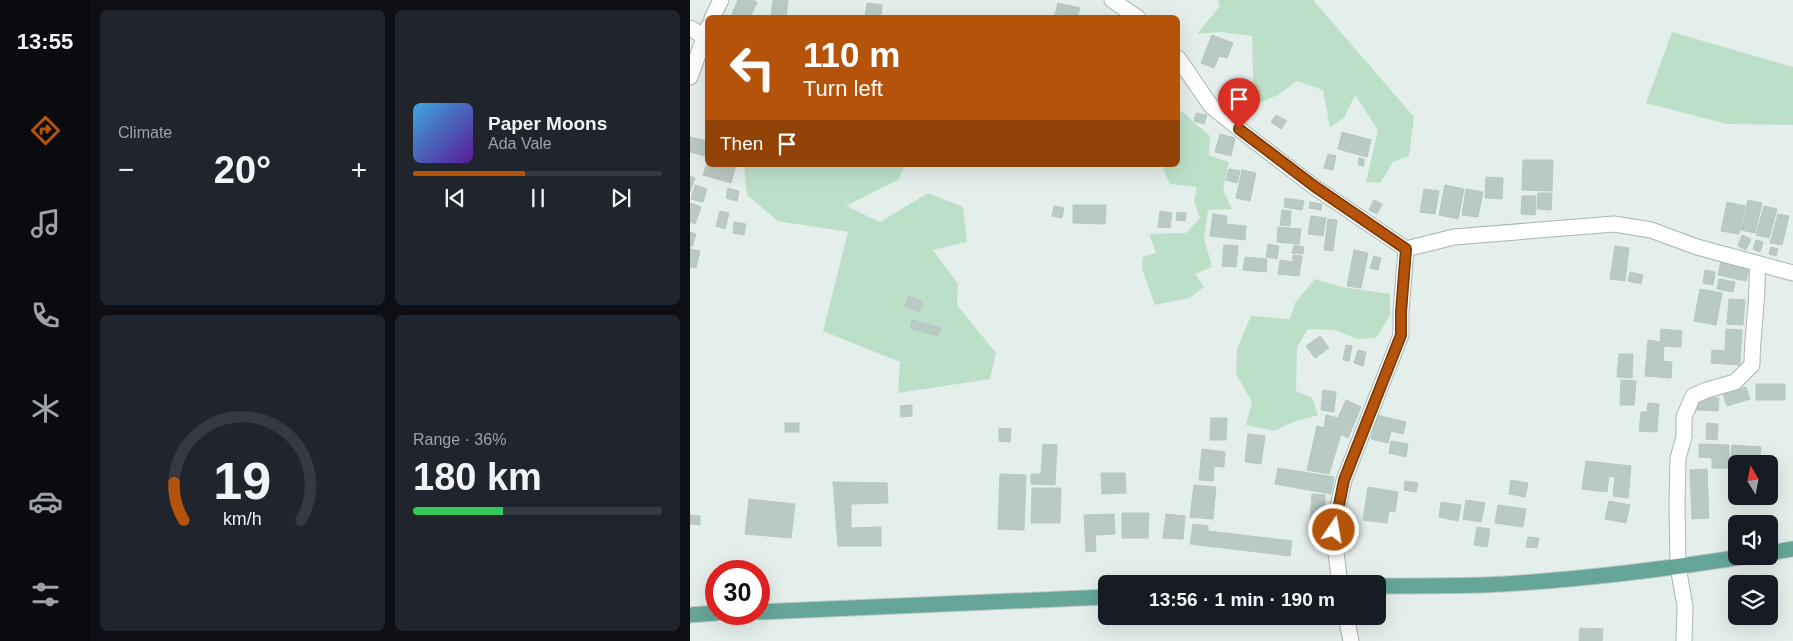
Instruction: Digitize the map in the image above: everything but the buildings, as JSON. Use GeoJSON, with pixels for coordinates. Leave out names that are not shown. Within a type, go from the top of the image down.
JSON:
{"type":"FeatureCollection","features":[{"type":"Feature","properties":{"kind":"main road"},"geometry":{"type":"LineString","coordinates":[[1778,552],[1793,550]]}},
{"type":"Feature","properties":{"kind":"main road"},"geometry":{"type":"LineString","coordinates":[[1386,586],[1483,585],[1584,578],[1728,559]]}},
{"type":"Feature","properties":{"kind":"main road"},"geometry":{"type":"LineString","coordinates":[[770,612],[1098,597]]}},
{"type":"Feature","properties":{"kind":"main road"},"geometry":{"type":"LineString","coordinates":[[690,614],[705,613]]}},
{"type":"Feature","properties":{"kind":"street"},"geometry":{"type":"LineString","coordinates":[[714,15],[721,0]]}},
{"type":"Feature","properties":{"kind":"street"},"geometry":{"type":"LineString","coordinates":[[1112,0],[1134,15]]}},
{"type":"Feature","properties":{"kind":"street"},"geometry":{"type":"LineString","coordinates":[[690,28],[705,32],[690,77]]}},
{"type":"Feature","properties":{"kind":"street"},"geometry":{"type":"LineString","coordinates":[[1180,60],[1196,87],[1211,106],[1314,186],[1406,249],[1454,237],[1614,224],[1651,230],[1697,246],[1793,274]]}},
{"type":"Feature","properties":{"kind":"street"},"geometry":{"type":"LineString","coordinates":[[1339,575],[1334,530],[1344,480],[1401,335],[1406,249]]}},
{"type":"Feature","properties":{"kind":"street"},"geometry":{"type":"LineString","coordinates":[[1684,641],[1685,606],[1678,567],[1677,504],[1678,458],[1684,437],[1684,417],[1693,396],[1735,382],[1752,365],[1752,340],[1758,288],[1757,264]]}},
{"type":"Feature","properties":{"kind":"street"},"geometry":{"type":"LineString","coordinates":[[1348,625],[1351,641]]}},
{"type":"Feature","properties":{"kind":"green space"},"geometry":{"type":"Polygon","coordinates":[[[1218,0],[1313,0],[1414,117],[1409,156],[1393,162],[1380,183],[1366,182],[1378,130],[1355,95],[1344,118],[1330,127],[1323,90],[1297,81],[1278,95],[1254,105],[1252,36],[1221,32],[1197,34],[1220,6],[1218,0]]]}},
{"type":"Feature","properties":{"kind":"green space"},"geometry":{"type":"Polygon","coordinates":[[[1672,32],[1793,67],[1793,125],[1727,124],[1646,103],[1672,32]]]}},
{"type":"Feature","properties":{"kind":"green space"},"geometry":{"type":"Polygon","coordinates":[[[1180,111],[1210,136],[1209,155],[1229,162],[1223,190],[1232,209],[1208,210],[1204,238],[1212,267],[1195,274],[1204,287],[1189,298],[1155,305],[1142,269],[1143,257],[1156,253],[1149,234],[1186,233],[1200,218],[1194,201],[1197,187],[1170,184],[1162,167],[1180,167],[1180,111]]]}},
{"type":"Feature","properties":{"kind":"green space"},"geometry":{"type":"Polygon","coordinates":[[[744,167],[904,167],[899,179],[846,206],[880,222],[928,193],[963,207],[967,242],[933,250],[958,284],[957,305],[996,353],[990,379],[898,393],[900,362],[823,331],[848,232],[778,221],[747,195],[744,167]]]}},
{"type":"Feature","properties":{"kind":"green space"},"geometry":{"type":"Polygon","coordinates":[[[1315,279],[1341,287],[1390,294],[1390,315],[1376,338],[1357,339],[1336,330],[1308,329],[1297,347],[1296,391],[1312,398],[1318,415],[1293,422],[1274,431],[1246,425],[1252,402],[1236,374],[1237,349],[1251,316],[1290,319],[1295,303],[1315,279]]]}},
{"type":"Feature","properties":{"kind":"route"},"geometry":{"type":"LineString","coordinates":[[1239,129],[1314,186],[1406,249],[1401,335],[1344,480],[1334,530]]}}]}
